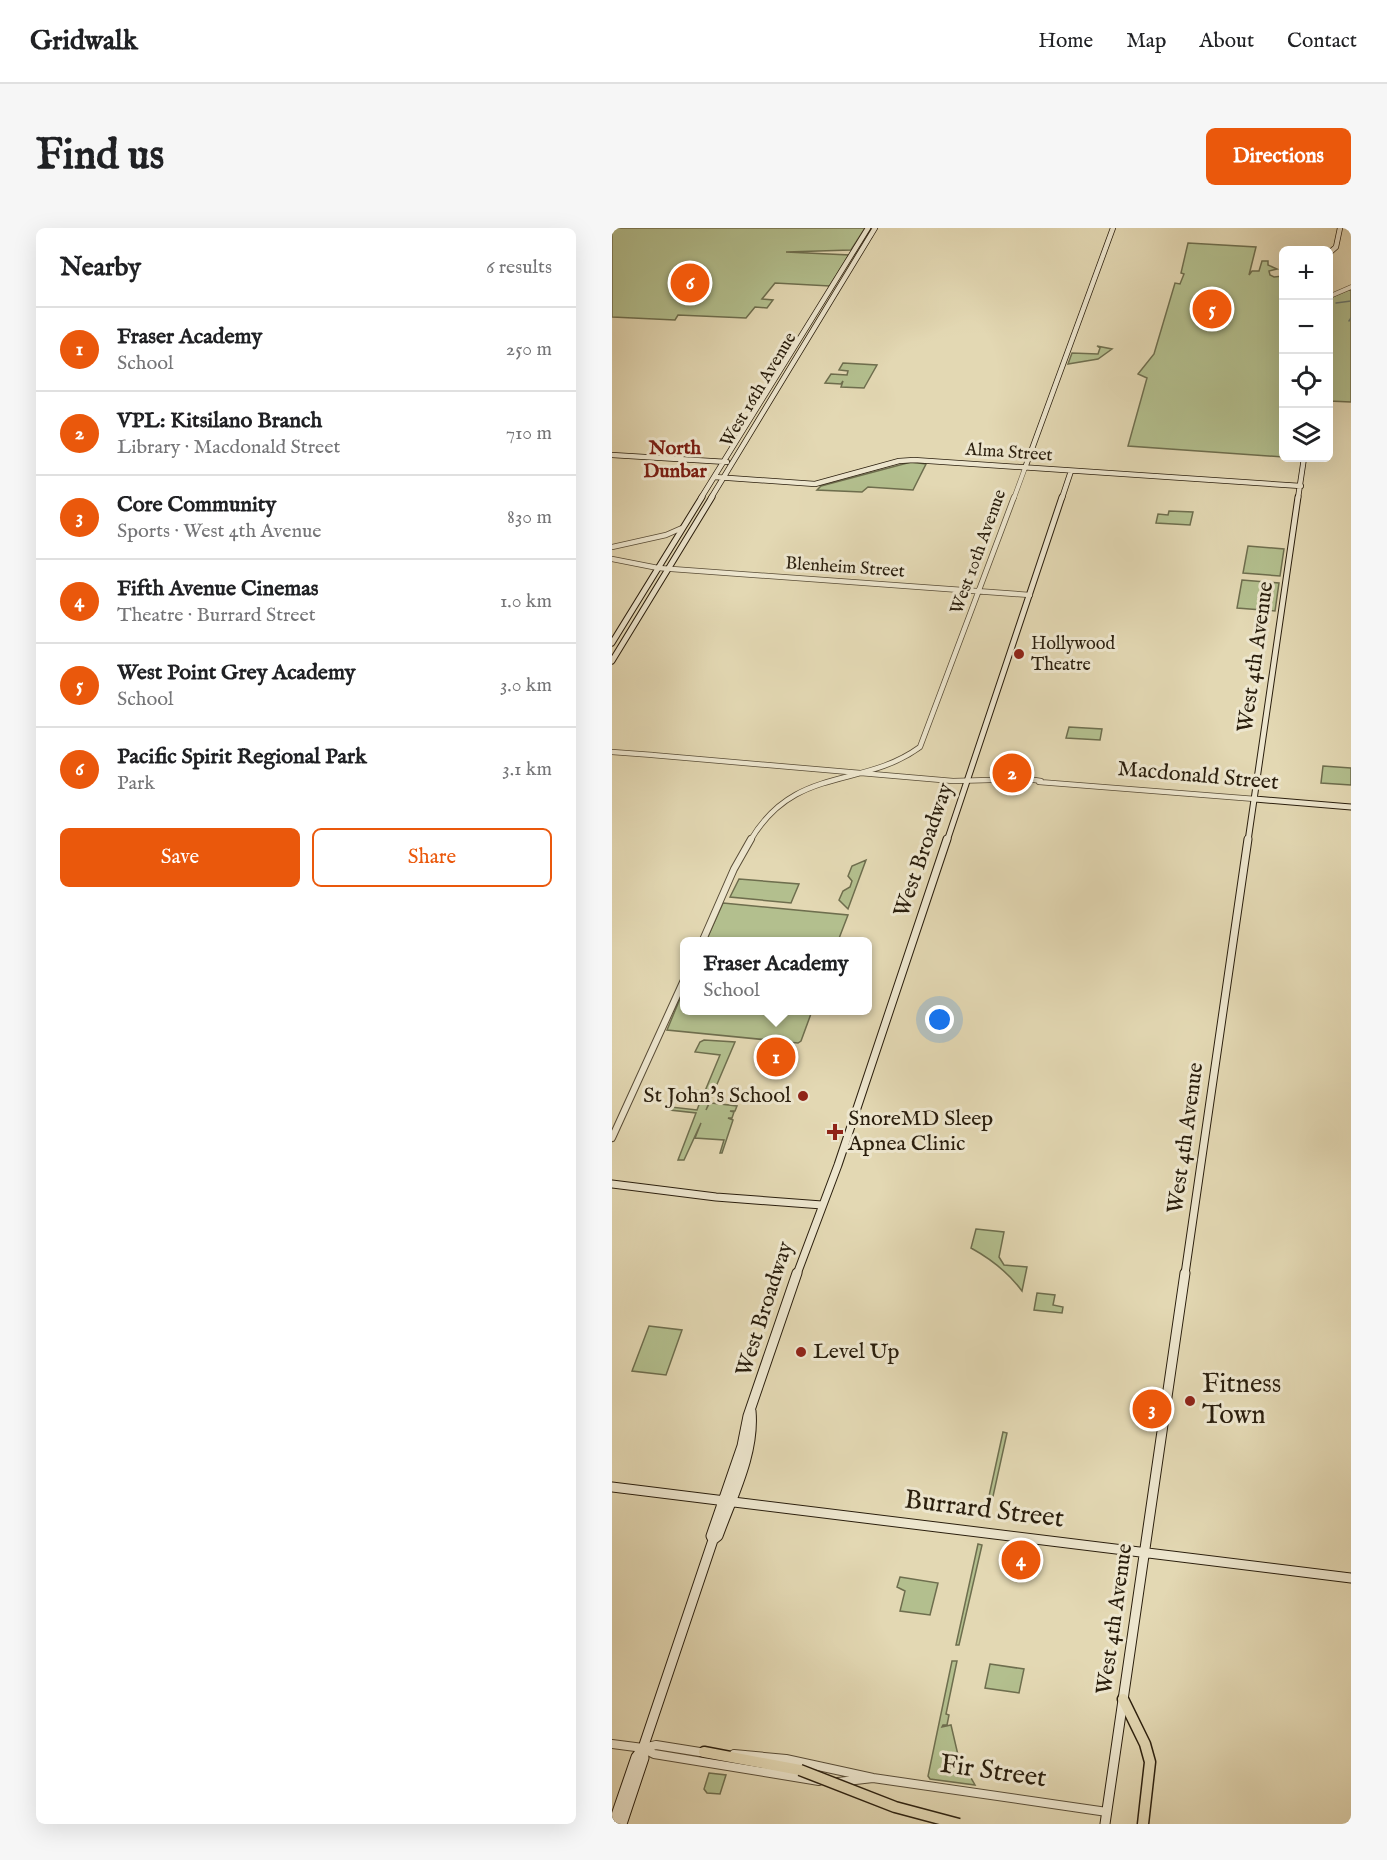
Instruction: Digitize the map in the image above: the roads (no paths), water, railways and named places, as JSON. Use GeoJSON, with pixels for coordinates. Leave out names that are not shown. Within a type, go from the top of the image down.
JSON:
{"type":"FeatureCollection","features":[{"type":"Feature","properties":{"kind":"highway"},"geometry":{"type":"LineString","coordinates":[[1123,1699],[1145,1744],[1150,1762],[1143,1824]]}},
{"type":"Feature","properties":{"kind":"highway"},"geometry":{"type":"LineString","coordinates":[[704,1752],[800,1770],[895,1807],[959,1824]]}},
{"type":"Feature","properties":{"kind":"main road","name":"West 16th Avenue"},"geometry":{"type":"LineString","coordinates":[[612,643],[868,228]]}},
{"type":"Feature","properties":{"kind":"main road","name":"West 16th Avenue"},"geometry":{"type":"LineString","coordinates":[[612,661],[875,228]]}},
{"type":"Feature","properties":{"kind":"main road","name":"West 10th Avenue"},"geometry":{"type":"LineString","coordinates":[[1025,468],[1113,228]]}},
{"type":"Feature","properties":{"kind":"main road"},"geometry":{"type":"LineString","coordinates":[[1333,250],[1336,247],[1340,228]]}},
{"type":"Feature","properties":{"kind":"main road"},"geometry":{"type":"LineString","coordinates":[[612,455],[732,462]]}},
{"type":"Feature","properties":{"kind":"main road","name":"Alma Street"},"geometry":{"type":"LineString","coordinates":[[715,477],[819,483],[914,460],[1301,486]]}},
{"type":"Feature","properties":{"kind":"main road","name":"West 4th Avenue"},"geometry":{"type":"LineString","coordinates":[[1105,1824],[1304,462]]}},
{"type":"Feature","properties":{"kind":"main road","name":"West Broadway"},"geometry":{"type":"LineString","coordinates":[[613,1824],[636,1757],[643,1748],[713,1540],[718,1536],[726,1502],[748,1447],[752,1411],[810,1234],[838,1166],[1071,471]]}},
{"type":"Feature","properties":{"kind":"main road"},"geometry":{"type":"LineString","coordinates":[[658,568],[661,570],[661,581]]}},
{"type":"Feature","properties":{"kind":"main road","name":"Macdonald Street"},"geometry":{"type":"LineString","coordinates":[[1256,799],[1351,807]]}},
{"type":"Feature","properties":{"kind":"main road"},"geometry":{"type":"LineString","coordinates":[[612,1184],[648,1188],[661,1192],[822,1206]]}},
{"type":"Feature","properties":{"kind":"main road","name":"Burrard Street"},"geometry":{"type":"LineString","coordinates":[[612,1486],[1351,1578]]}},
{"type":"Feature","properties":{"kind":"main road","name":"West Broadway"},"geometry":{"type":"LineString","coordinates":[[622,1824],[644,1758],[643,1748]]}},
{"type":"Feature","properties":{"kind":"street"},"geometry":{"type":"LineString","coordinates":[[1333,294],[1351,287]]}},
{"type":"Feature","properties":{"kind":"street","name":"West 10th Avenue"},"geometry":{"type":"LineString","coordinates":[[854,773],[904,756],[918,748],[1025,468]]}},
{"type":"Feature","properties":{"kind":"street"},"geometry":{"type":"LineString","coordinates":[[612,547],[666,535],[682,528]]}},
{"type":"Feature","properties":{"kind":"street"},"geometry":{"type":"LineString","coordinates":[[666,535],[676,539]]}},
{"type":"Feature","properties":{"kind":"street","name":"Blenheim Street"},"geometry":{"type":"LineString","coordinates":[[612,559],[637,566],[658,568],[1030,595]]}},
{"type":"Feature","properties":{"kind":"street","name":"Macdonald Street"},"geometry":{"type":"LineString","coordinates":[[612,752],[854,773],[968,781],[1041,782],[1256,799]]}},
{"type":"Feature","properties":{"kind":"street"},"geometry":{"type":"LineString","coordinates":[[704,937],[749,839],[760,823],[776,806],[807,788],[854,773]]}},
{"type":"Feature","properties":{"kind":"street"},"geometry":{"type":"LineString","coordinates":[[612,1138],[680,989]]}},
{"type":"Feature","properties":{"kind":"street","name":"Fir Street"},"geometry":{"type":"LineString","coordinates":[[612,1744],[643,1748],[656,1745],[704,1752],[772,1757],[873,1779],[1107,1812]]}},
{"type":"Feature","properties":{"kind":"street","name":"Fir Street"},"geometry":{"type":"LineString","coordinates":[[643,1748],[654,1754],[801,1779],[846,1782],[873,1779]]}},
{"type":"Feature","properties":{"kind":"waterway"},"geometry":{"type":"LineString","coordinates":[[1336,303],[1351,301]]}},
{"type":"Feature","properties":{"kind":"place","name":"Pacific Spirit Regional Park"},"geometry":{"type":"Point","coordinates":[690,283]}},
{"type":"Feature","properties":{"kind":"place","name":"West Point Grey Academy"},"geometry":{"type":"Point","coordinates":[1212,309]}},
{"type":"Feature","properties":{"kind":"place","name":"Hollywood Theatre"},"geometry":{"type":"Point","coordinates":[1019,654]}},
{"type":"Feature","properties":{"kind":"place","name":"VPL: Kitsilano Branch"},"geometry":{"type":"Point","coordinates":[1012,773]}},
{"type":"Feature","properties":{"kind":"place","name":"Fraser Academy"},"geometry":{"type":"Point","coordinates":[776,1057]}},
{"type":"Feature","properties":{"kind":"place","name":"St John's School"},"geometry":{"type":"Point","coordinates":[803,1096]}},
{"type":"Feature","properties":{"kind":"place","name":"SnoreMD Sleep Apnea Clinic"},"geometry":{"type":"Point","coordinates":[835,1132]}},
{"type":"Feature","properties":{"kind":"place","name":"Level Up"},"geometry":{"type":"Point","coordinates":[801,1352]}},
{"type":"Feature","properties":{"kind":"place","name":"Fitness Town"},"geometry":{"type":"Point","coordinates":[1190,1401]}},
{"type":"Feature","properties":{"kind":"place","name":"Core Community"},"geometry":{"type":"Point","coordinates":[1152,1409]}},
{"type":"Feature","properties":{"kind":"place","name":"Fifth Avenue Cinemas"},"geometry":{"type":"Point","coordinates":[1021,1560]}},
{"type":"Feature","properties":{"kind":"district","name":"North Dunbar"},"geometry":{"type":"Point","coordinates":[675,460]}}]}
